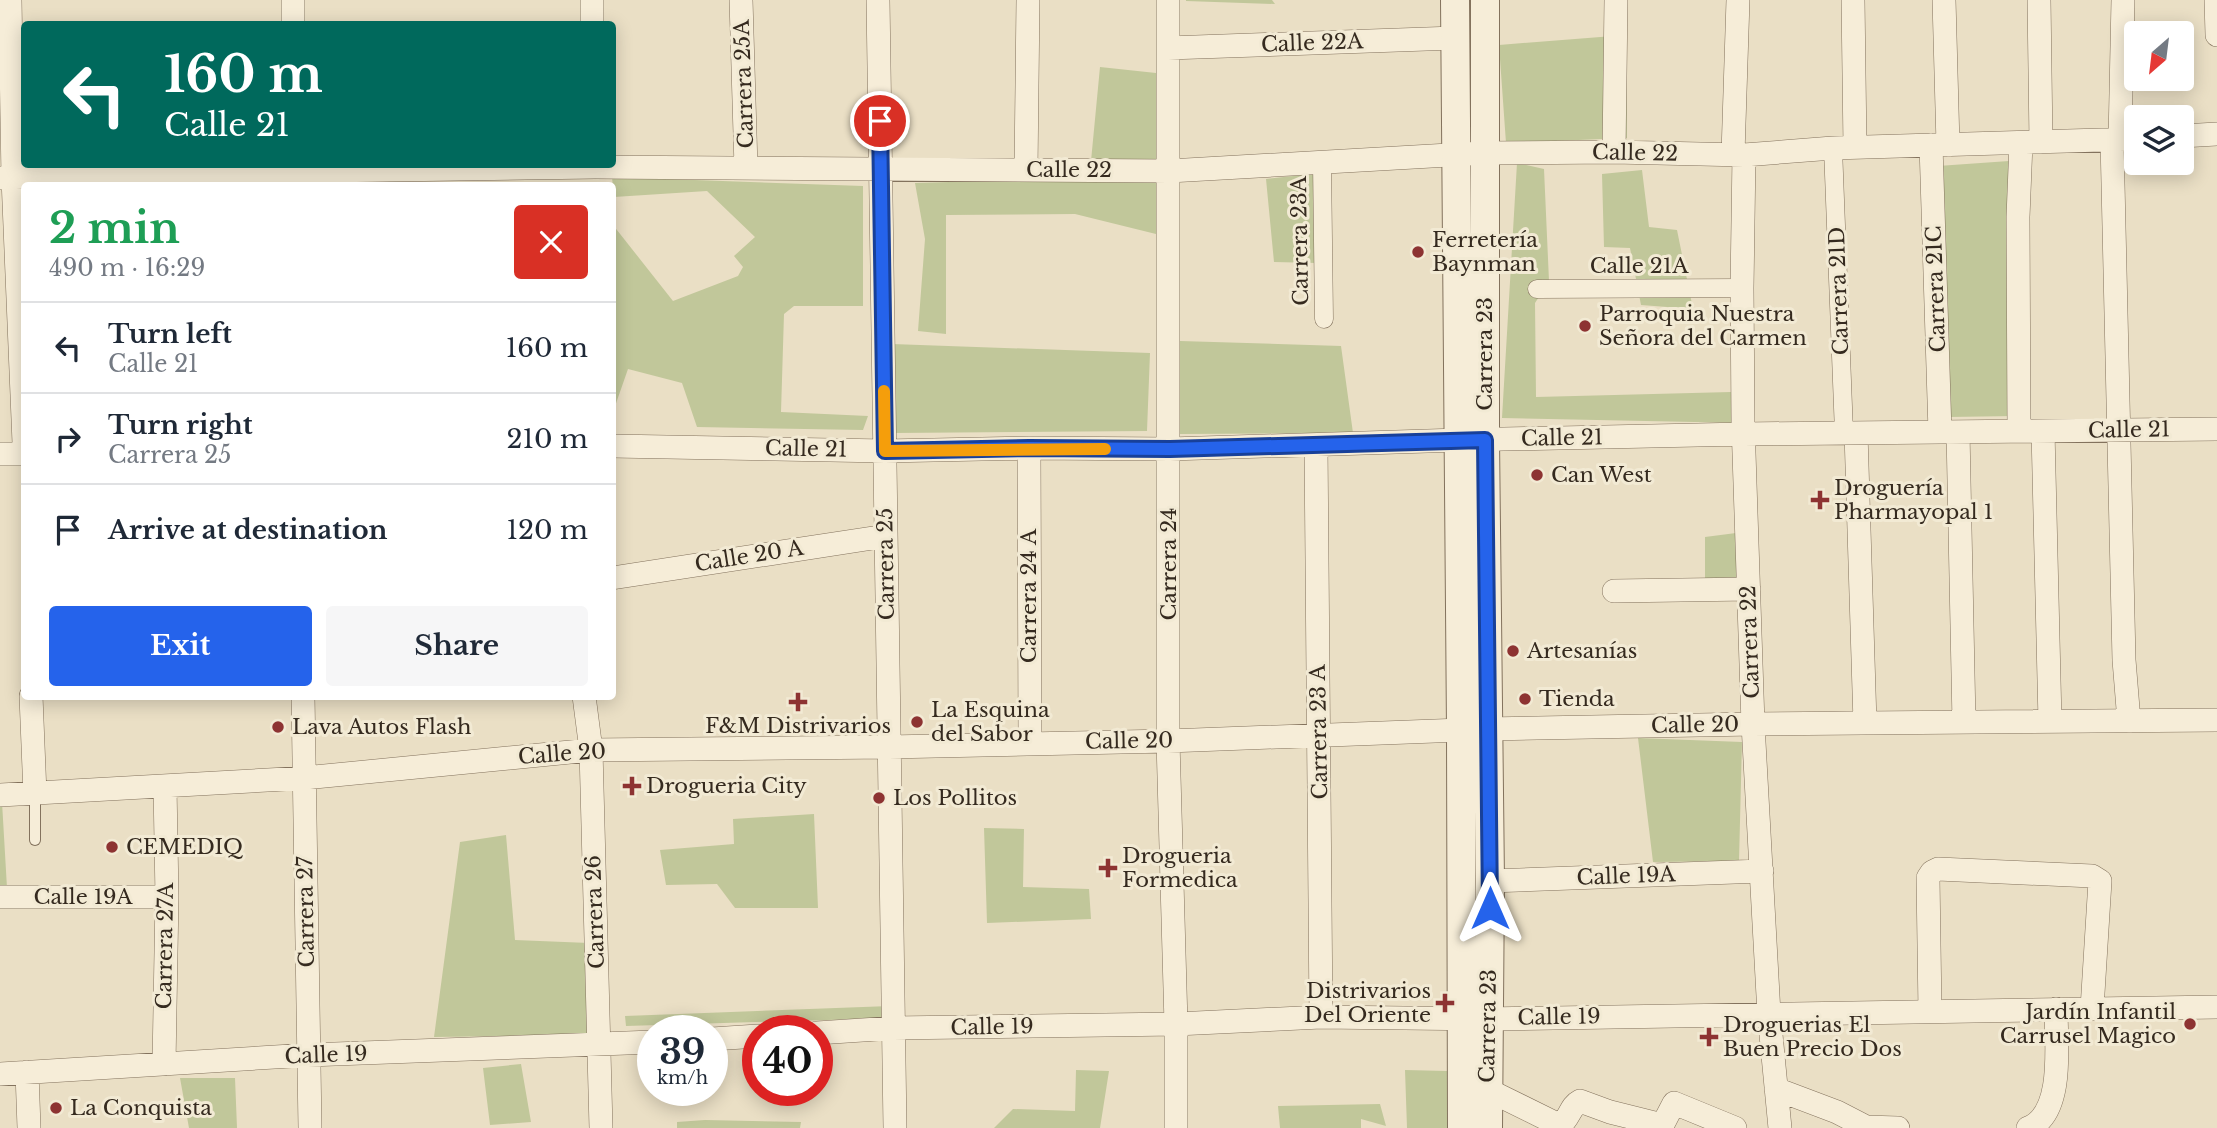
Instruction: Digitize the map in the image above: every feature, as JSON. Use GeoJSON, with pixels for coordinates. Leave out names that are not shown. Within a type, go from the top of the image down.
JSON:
{"type":"FeatureCollection","features":[{"type":"Feature","properties":{"kind":"street"},"geometry":{"type":"LineString","coordinates":[[10,0],[6,38],[8,255],[21,364]]}},
{"type":"Feature","properties":{"kind":"street"},"geometry":{"type":"LineString","coordinates":[[293,0],[293,21]]}},
{"type":"Feature","properties":{"kind":"street"},"geometry":{"type":"LineString","coordinates":[[592,0],[592,21]]}},
{"type":"Feature","properties":{"kind":"street","name":"Carrera 25A"},"geometry":{"type":"LineString","coordinates":[[741,0],[746,168]]}},
{"type":"Feature","properties":{"kind":"street","name":"Carrera 25"},"geometry":{"type":"LineString","coordinates":[[878,0],[895,1128]]}},
{"type":"Feature","properties":{"kind":"street"},"geometry":{"type":"LineString","coordinates":[[1026,170],[1028,0]]}},
{"type":"Feature","properties":{"kind":"street","name":"Carrera 24"},"geometry":{"type":"LineString","coordinates":[[1168,0],[1168,741],[1176,1024],[1176,1128]]}},
{"type":"Feature","properties":{"kind":"street","name":"Carrera 23"},"geometry":{"type":"LineString","coordinates":[[1455,0],[1455,38],[1470,154]]}},
{"type":"Feature","properties":{"kind":"street","name":"Carrera 23"},"geometry":{"type":"LineString","coordinates":[[1485,0],[1470,154],[1475,1019],[1488,1090],[1488,1128]]}},
{"type":"Feature","properties":{"kind":"street"},"geometry":{"type":"LineString","coordinates":[[1614,152],[1616,0]]}},
{"type":"Feature","properties":{"kind":"street","name":"Carrera 22"},"geometry":{"type":"LineString","coordinates":[[1738,0],[1744,434],[1753,724],[1769,1014],[1780,1128]]}},
{"type":"Feature","properties":{"kind":"street","name":"Carrera 21D"},"geometry":{"type":"LineString","coordinates":[[1850,433],[1844,148],[1853,0]]}},
{"type":"Feature","properties":{"kind":"street","name":"Carrera 21C"},"geometry":{"type":"LineString","coordinates":[[1944,0],[1939,145],[1949,432],[1964,722]]}},
{"type":"Feature","properties":{"kind":"street"},"geometry":{"type":"LineString","coordinates":[[2019,431],[2018,217],[2031,143],[2039,0]]}},
{"type":"Feature","properties":{"kind":"street"},"geometry":{"type":"LineString","coordinates":[[2123,0],[2119,430],[2124,660],[2129,721]]}},
{"type":"Feature","properties":{"kind":"street"},"geometry":{"type":"LineString","coordinates":[[2216,0],[2217,35]]}},
{"type":"Feature","properties":{"kind":"street","name":"Calle 22A"},"geometry":{"type":"LineString","coordinates":[[1168,48],[1455,38]]}},
{"type":"Feature","properties":{"kind":"street"},"geometry":{"type":"LineString","coordinates":[[2194,135],[2217,134]]}},
{"type":"Feature","properties":{"kind":"street","name":"Calle 22"},"geometry":{"type":"LineString","coordinates":[[7,178],[127,169],[294,174],[746,168],[1169,171],[1470,154],[1614,152],[1739,155],[1844,148],[2123,140]]}},
{"type":"Feature","properties":{"kind":"street","name":"Carrera 23A"},"geometry":{"type":"LineString","coordinates":[[1322,162],[1324,319]]}},
{"type":"Feature","properties":{"kind":"street","name":"Calle 21A"},"geometry":{"type":"LineString","coordinates":[[1537,289],[1742,288]]}},
{"type":"Feature","properties":{"kind":"street","name":"Calle 21"},"geometry":{"type":"LineString","coordinates":[[616,446],[885,451],[1170,449],[1744,434],[2217,429]]}},
{"type":"Feature","properties":{"kind":"street"},"geometry":{"type":"LineString","coordinates":[[2043,431],[2050,721]]}},
{"type":"Feature","properties":{"kind":"street"},"geometry":{"type":"LineString","coordinates":[[1850,433],[1865,723]]}},
{"type":"Feature","properties":{"kind":"street","name":"Carrera 23 A"},"geometry":{"type":"LineString","coordinates":[[1316,446],[1321,1017]]}},
{"type":"Feature","properties":{"kind":"street","name":"Carrera 24 A"},"geometry":{"type":"LineString","coordinates":[[1029,448],[1030,743]]}},
{"type":"Feature","properties":{"kind":"street"},"geometry":{"type":"LineString","coordinates":[[0,454],[21,454]]}},
{"type":"Feature","properties":{"kind":"street","name":"Calle 20 A"},"geometry":{"type":"LineString","coordinates":[[616,577],[886,536]]}},
{"type":"Feature","properties":{"kind":"street"},"geometry":{"type":"LineString","coordinates":[[1614,591],[1749,589]]}},
{"type":"Feature","properties":{"kind":"street"},"geometry":{"type":"LineString","coordinates":[[31,700],[35,794]]}},
{"type":"Feature","properties":{"kind":"street","name":"Carrera 27"},"geometry":{"type":"LineString","coordinates":[[303,700],[310,1128]]}},
{"type":"Feature","properties":{"kind":"street","name":"Carrera 26"},"geometry":{"type":"LineString","coordinates":[[585,700],[591,750],[600,1128]]}},
{"type":"Feature","properties":{"kind":"street","name":"Calle 20"},"geometry":{"type":"LineString","coordinates":[[0,795],[304,778],[591,750],[1168,741],[1474,729],[2217,720]]}},
{"type":"Feature","properties":{"kind":"street","name":"Carrera 23"},"geometry":{"type":"LineString","coordinates":[[1462,1128],[1490,881],[1474,729]]}},
{"type":"Feature","properties":{"kind":"street","name":"Carrera 27A"},"geometry":{"type":"LineString","coordinates":[[164,1064],[167,897],[165,786]]}},
{"type":"Feature","properties":{"kind":"street"},"geometry":{"type":"LineString","coordinates":[[1930,1012],[1928,878],[1937,869],[2092,876],[2100,881],[2092,1009]]}},
{"type":"Feature","properties":{"kind":"street","name":"Calle 19A"},"geometry":{"type":"LineString","coordinates":[[1490,881],[1762,871]]}},
{"type":"Feature","properties":{"kind":"street","name":"Calle 19A"},"geometry":{"type":"LineString","coordinates":[[0,897],[167,897]]}},
{"type":"Feature","properties":{"kind":"street","name":"Calle 19"},"geometry":{"type":"LineString","coordinates":[[833,1032],[893,1028],[1176,1024],[1321,1017],[1475,1019],[2217,1007]]}},
{"type":"Feature","properties":{"kind":"street"},"geometry":{"type":"LineString","coordinates":[[2028,1128],[2044,1117],[2055,1086],[2056,1009]]}},
{"type":"Feature","properties":{"kind":"street","name":"Calle 19"},"geometry":{"type":"LineString","coordinates":[[0,1074],[308,1055],[637,1043]]}},
{"type":"Feature","properties":{"kind":"street"},"geometry":{"type":"LineString","coordinates":[[27,1072],[29,1128]]}},
{"type":"Feature","properties":{"kind":"street"},"geometry":{"type":"LineString","coordinates":[[1776,1089],[1838,1112],[1866,1127],[1898,1128]]}},
{"type":"Feature","properties":{"kind":"street"},"geometry":{"type":"LineString","coordinates":[[1488,1090],[1555,1123],[1562,1124],[1566,1121],[1573,1106],[1580,1101],[1661,1126],[1674,1103],[1735,1128]]}},
{"type":"Feature","properties":{"kind":"lane"},"geometry":{"type":"LineString","coordinates":[[35,794],[35,840]]}},
{"type":"Feature","properties":{"kind":"green space"},"geometry":{"type":"Polygon","coordinates":[[[1272,0],[1275,4],[1186,1],[1272,0]]]}},
{"type":"Feature","properties":{"kind":"green space"},"geometry":{"type":"Polygon","coordinates":[[[1626,35],[1627,138],[1506,143],[1499,45],[1626,35]]]}},
{"type":"Feature","properties":{"kind":"green space"},"geometry":{"type":"Polygon","coordinates":[[[1100,67],[1156,73],[1158,160],[1091,161],[1100,67]]]}},
{"type":"Feature","properties":{"kind":"green space"},"geometry":{"type":"Polygon","coordinates":[[[2009,161],[2016,416],[1948,417],[1938,166],[2009,161]]]}},
{"type":"Feature","properties":{"kind":"green space"},"geometry":{"type":"Polygon","coordinates":[[[1517,163],[1544,169],[1549,281],[1535,303],[1536,397],[1731,392],[1743,423],[1502,418],[1517,163]]]}},
{"type":"Feature","properties":{"kind":"green space"},"geometry":{"type":"Polygon","coordinates":[[[1642,170],[1649,227],[1677,230],[1693,309],[1641,305],[1630,248],[1604,247],[1602,174],[1642,170]]]}},
{"type":"Feature","properties":{"kind":"green space"},"geometry":{"type":"Polygon","coordinates":[[[1321,173],[1317,263],[1274,262],[1266,179],[1321,173]]]}},
{"type":"Feature","properties":{"kind":"green space"},"geometry":{"type":"Polygon","coordinates":[[[1158,176],[1160,235],[1075,214],[946,215],[946,334],[918,331],[925,239],[915,183],[1158,176]]]}},
{"type":"Feature","properties":{"kind":"green space"},"geometry":{"type":"Polygon","coordinates":[[[612,177],[863,186],[863,306],[794,306],[784,314],[781,412],[868,416],[863,430],[697,427],[682,383],[628,369],[616,403],[616,229],[673,301],[738,276],[743,267],[734,256],[755,237],[707,191],[616,197],[616,182],[612,182],[612,177]]]}},
{"type":"Feature","properties":{"kind":"green space"},"geometry":{"type":"Polygon","coordinates":[[[1180,341],[1341,346],[1353,433],[1180,434],[1180,341]]]}},
{"type":"Feature","properties":{"kind":"green space"},"geometry":{"type":"Polygon","coordinates":[[[892,344],[1150,353],[1147,431],[893,433],[892,344]]]}},
{"type":"Feature","properties":{"kind":"green space"},"geometry":{"type":"Polygon","coordinates":[[[1736,533],[1739,593],[1705,586],[1705,537],[1736,533]]]}},
{"type":"Feature","properties":{"kind":"green space"},"geometry":{"type":"Polygon","coordinates":[[[1638,738],[1742,742],[1739,861],[1653,862],[1638,738]]]}},
{"type":"Feature","properties":{"kind":"green space"},"geometry":{"type":"Polygon","coordinates":[[[2,802],[7,888],[0,888],[2,802]]]}},
{"type":"Feature","properties":{"kind":"green space"},"geometry":{"type":"Polygon","coordinates":[[[814,814],[818,908],[735,908],[717,884],[666,885],[660,850],[734,844],[733,819],[814,814]]]}},
{"type":"Feature","properties":{"kind":"green space"},"geometry":{"type":"Polygon","coordinates":[[[984,828],[1024,829],[1023,887],[1089,889],[1091,919],[987,923],[984,828]]]}},
{"type":"Feature","properties":{"kind":"green space"},"geometry":{"type":"Polygon","coordinates":[[[506,835],[515,940],[589,943],[593,1035],[434,1037],[460,842],[506,835]]]}},
{"type":"Feature","properties":{"kind":"green space"},"geometry":{"type":"Polygon","coordinates":[[[890,1006],[893,1018],[833,1020],[833,1015],[742,1015],[742,1023],[728,1023],[728,1015],[652,1015],[890,1006]]]}},
{"type":"Feature","properties":{"kind":"green space"},"geometry":{"type":"Polygon","coordinates":[[[625,1016],[637,1016],[637,1026],[626,1026],[625,1016]]]}},
{"type":"Feature","properties":{"kind":"green space"},"geometry":{"type":"Polygon","coordinates":[[[521,1064],[531,1122],[490,1125],[483,1068],[521,1064]]]}},
{"type":"Feature","properties":{"kind":"green space"},"geometry":{"type":"Polygon","coordinates":[[[1076,1070],[1109,1071],[1100,1128],[994,1128],[1013,1109],[1075,1111],[1076,1070]]]}},
{"type":"Feature","properties":{"kind":"green space"},"geometry":{"type":"Polygon","coordinates":[[[1405,1070],[1447,1071],[1447,1128],[1407,1128],[1405,1070]]]}},
{"type":"Feature","properties":{"kind":"green space"},"geometry":{"type":"Polygon","coordinates":[[[180,1078],[235,1078],[237,1128],[189,1128],[180,1078]]]}},
{"type":"Feature","properties":{"kind":"green space"},"geometry":{"type":"Polygon","coordinates":[[[1380,1104],[1386,1126],[1361,1119],[1361,1128],[1280,1128],[1278,1106],[1380,1104]]]}},
{"type":"Feature","properties":{"kind":"green space"},"geometry":{"type":"Polygon","coordinates":[[[677,1122],[801,1122],[800,1128],[677,1128],[677,1122]]]}},
{"type":"Feature","properties":{"kind":"slow traffic"},"geometry":{"type":"LineString","coordinates":[[884,391],[885,451],[1105,449]]}},
{"type":"Feature","properties":{"kind":"place","name":"Ferretería Baynman"},"geometry":{"type":"Point","coordinates":[1418,252]}},
{"type":"Feature","properties":{"kind":"place","name":"Parroquia Nuestra Señora del Carmen"},"geometry":{"type":"Point","coordinates":[1585,326]}},
{"type":"Feature","properties":{"kind":"place","name":"Can West"},"geometry":{"type":"Point","coordinates":[1537,475]}},
{"type":"Feature","properties":{"kind":"place","name":"Droguería Pharmayopal 1"},"geometry":{"type":"Point","coordinates":[1820,500]}},
{"type":"Feature","properties":{"kind":"place","name":"Artesanías"},"geometry":{"type":"Point","coordinates":[1513,651]}},
{"type":"Feature","properties":{"kind":"place","name":"Tienda"},"geometry":{"type":"Point","coordinates":[1525,699]}},
{"type":"Feature","properties":{"kind":"place","name":"F&M Distrivarios"},"geometry":{"type":"Point","coordinates":[798,702]}},
{"type":"Feature","properties":{"kind":"place","name":"La Esquina del Sabor"},"geometry":{"type":"Point","coordinates":[917,722]}},
{"type":"Feature","properties":{"kind":"place","name":"Lava Autos Flash"},"geometry":{"type":"Point","coordinates":[278,727]}},
{"type":"Feature","properties":{"kind":"place","name":"Drogueria City"},"geometry":{"type":"Point","coordinates":[632,786]}},
{"type":"Feature","properties":{"kind":"place","name":"Los Pollitos"},"geometry":{"type":"Point","coordinates":[879,798]}},
{"type":"Feature","properties":{"kind":"place","name":"CEMEDIQ"},"geometry":{"type":"Point","coordinates":[112,847]}},
{"type":"Feature","properties":{"kind":"place","name":"Drogueria Formedica"},"geometry":{"type":"Point","coordinates":[1108,868]}},
{"type":"Feature","properties":{"kind":"place","name":"Distrivarios Del Oriente"},"geometry":{"type":"Point","coordinates":[1445,1003]}},
{"type":"Feature","properties":{"kind":"place","name":"Jardín Infantil Carrusel Magico"},"geometry":{"type":"Point","coordinates":[2190,1024]}},
{"type":"Feature","properties":{"kind":"place","name":"Droguerias El Buen Precio Dos"},"geometry":{"type":"Point","coordinates":[1709,1037]}},
{"type":"Feature","properties":{"kind":"place","name":"La Conquista"},"geometry":{"type":"Point","coordinates":[56,1108]}},
{"type":"Feature","properties":{"kind":"route"},"geometry":{"type":"LineString","coordinates":[[880,121],[885,451],[1170,449],[1485,440],[1490,908]]}}]}
